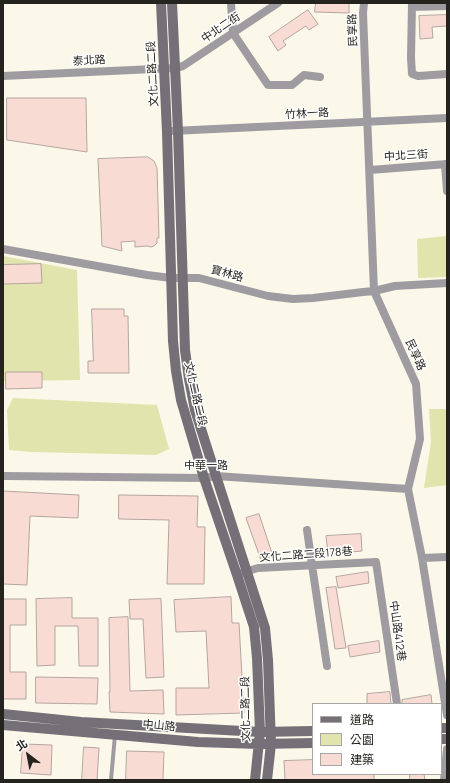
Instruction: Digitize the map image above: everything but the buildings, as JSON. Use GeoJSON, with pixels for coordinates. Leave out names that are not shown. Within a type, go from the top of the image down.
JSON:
{"type":"FeatureCollection","features":[{"type":"Feature","properties":{"kind":"street","name":"文化二路二段"},"geometry":{"type":"LineString","coordinates":[[161,3],[165,68],[172,341],[182,400],[204,478],[254,627],[257,658],[260,732],[255,780]]}},
{"type":"Feature","properties":{"kind":"street","name":"文化二路二段"},"geometry":{"type":"LineString","coordinates":[[172,3],[178,131],[185,350],[189,379],[196,410],[265,628],[268,660],[271,744],[267,780]]}},
{"type":"Feature","properties":{"kind":"street"},"geometry":{"type":"LineString","coordinates":[[231,3],[233,33],[268,85],[292,85],[304,75],[320,78]]}},
{"type":"Feature","properties":{"kind":"street","name":"中北二街"},"geometry":{"type":"LineString","coordinates":[[175,68],[183,66],[278,3]]}},
{"type":"Feature","properties":{"kind":"street","name":"民享路"},"geometry":{"type":"LineString","coordinates":[[364,3],[363,13],[374,291],[416,384],[420,439],[408,489],[422,558],[447,715]]}},
{"type":"Feature","properties":{"kind":"street"},"geometry":{"type":"LineString","coordinates":[[447,6],[412,5],[411,58],[412,74],[418,76],[447,74]]}},
{"type":"Feature","properties":{"kind":"street","name":"泰北路"},"geometry":{"type":"LineString","coordinates":[[3,76],[175,68]]}},
{"type":"Feature","properties":{"kind":"street","name":"竹林一路"},"geometry":{"type":"LineString","coordinates":[[167,132],[447,118]]}},
{"type":"Feature","properties":{"kind":"street","name":"中北三街"},"geometry":{"type":"LineString","coordinates":[[370,170],[446,164],[447,191]]}},
{"type":"Feature","properties":{"kind":"street","name":"寶林路"},"geometry":{"type":"LineString","coordinates":[[3,249],[147,275],[182,279],[200,278],[268,296],[293,299],[374,291],[395,286],[447,283]]}},
{"type":"Feature","properties":{"kind":"street","name":"中華一路"},"geometry":{"type":"LineString","coordinates":[[3,476],[204,478],[216,476],[408,489]]}},
{"type":"Feature","properties":{"kind":"street"},"geometry":{"type":"LineString","coordinates":[[307,530],[327,666]]}},
{"type":"Feature","properties":{"kind":"street"},"geometry":{"type":"LineString","coordinates":[[422,558],[447,557]]}},
{"type":"Feature","properties":{"kind":"street","name":"文化二路二段178巷"},"geometry":{"type":"LineString","coordinates":[[237,575],[258,568],[376,562]]}},
{"type":"Feature","properties":{"kind":"street","name":"中山路412巷"},"geometry":{"type":"LineString","coordinates":[[376,562],[397,703]]}},
{"type":"Feature","properties":{"kind":"street","name":"中山路"},"geometry":{"type":"LineString","coordinates":[[3,714],[81,722],[260,732],[312,731]]}},
{"type":"Feature","properties":{"kind":"street","name":"中山路"},"geometry":{"type":"LineString","coordinates":[[3,725],[198,742],[259,744],[312,743]]}},
{"type":"Feature","properties":{"kind":"street"},"geometry":{"type":"LineString","coordinates":[[444,780],[447,749]]}},
{"type":"Feature","properties":{"kind":"lane"},"geometry":{"type":"LineString","coordinates":[[111,780],[114,734]]}},
{"type":"Feature","properties":{"kind":"green space"},"geometry":{"type":"Polygon","coordinates":[[[447,236],[447,277],[418,278],[417,239],[447,236]]]}},
{"type":"Feature","properties":{"kind":"green space"},"geometry":{"type":"Polygon","coordinates":[[[3,256],[77,270],[80,380],[3,381],[3,256]]]}},
{"type":"Feature","properties":{"kind":"green space"},"geometry":{"type":"Polygon","coordinates":[[[13,398],[157,405],[169,449],[156,455],[31,452],[9,450],[7,410],[13,398]]]}},
{"type":"Feature","properties":{"kind":"green space"},"geometry":{"type":"Polygon","coordinates":[[[429,409],[447,409],[447,485],[424,488],[431,442],[429,409]]]}}]}
